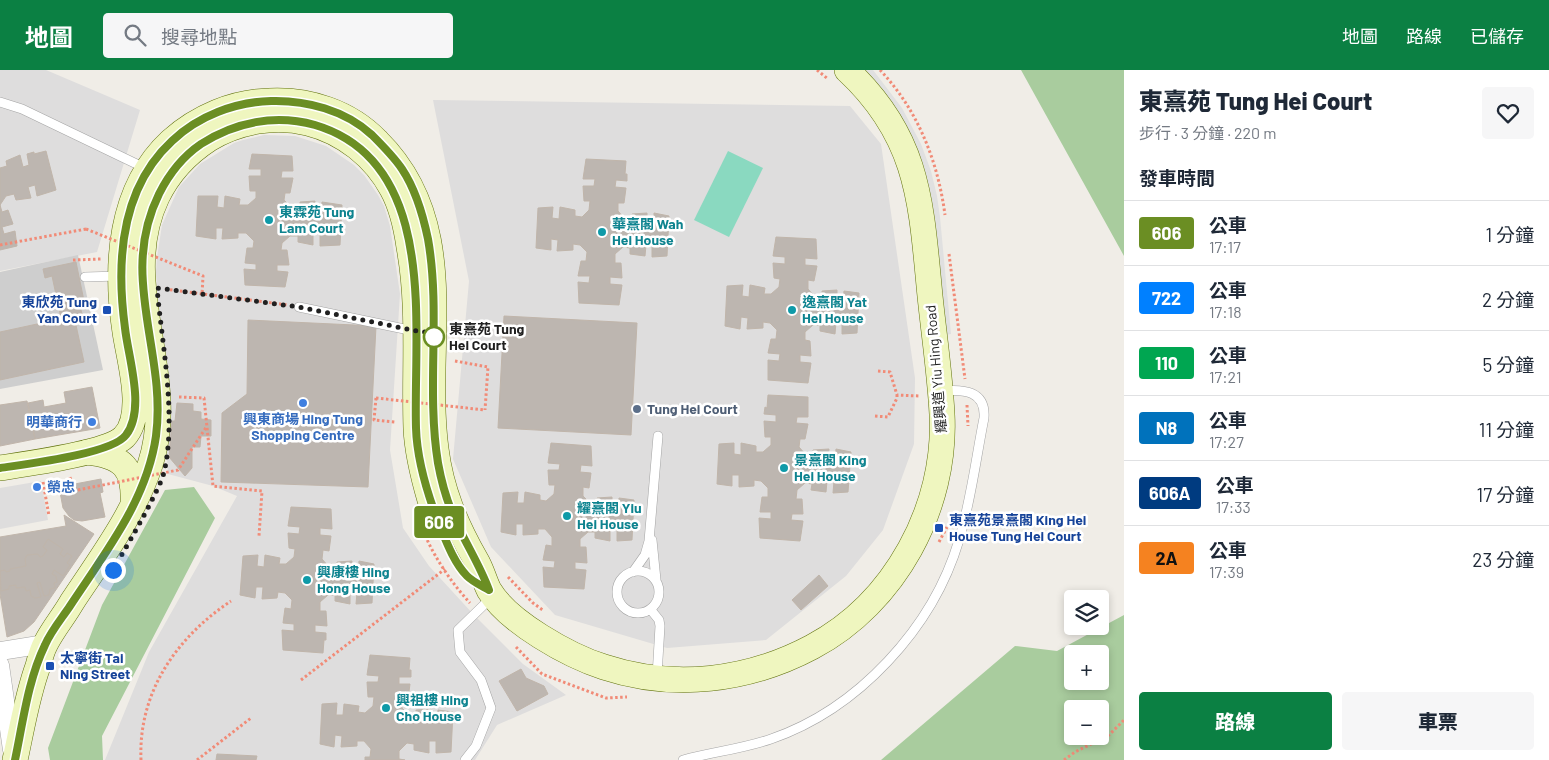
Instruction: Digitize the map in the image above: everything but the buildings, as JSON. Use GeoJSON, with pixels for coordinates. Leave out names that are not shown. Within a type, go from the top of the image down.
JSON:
{"type":"FeatureCollection","features":[{"type":"Feature","properties":{"kind":"street","name":"耀興道 Yiu Hing Road"},"geometry":{"type":"LineString","coordinates":[[14,760],[30,689],[45,644],[119,531],[149,468],[153,453],[156,430],[156,383],[143,297],[142,272],[144,237],[153,206],[156,174],[165,147],[184,130],[214,114],[240,105],[265,101],[291,102],[319,107],[346,116],[370,133],[391,154],[404,171],[413,189],[425,227],[432,260],[416,428],[419,460],[429,498],[446,540],[458,565],[468,578],[491,592],[520,622],[553,644],[581,659],[615,671],[657,679],[711,679],[734,676],[793,656],[830,637],[874,598],[910,550],[926,517],[937,480],[943,422],[931,397],[923,223],[916,182],[905,150],[894,129],[866,88],[839,76]]}},
{"type":"Feature","properties":{"kind":"street","name":"耀興道 Yiu Hing Road"},"geometry":{"type":"LineString","coordinates":[[0,468],[87,452],[111,445],[121,440],[131,426],[134,418],[134,392],[125,328],[114,276],[122,250],[126,219],[137,188],[156,174]]}},
{"type":"Feature","properties":{"kind":"street"},"geometry":{"type":"LineString","coordinates":[[87,452],[110,456],[120,461],[126,467],[132,479],[132,506]]}},
{"type":"Feature","properties":{"kind":"street"},"geometry":{"type":"LineString","coordinates":[[0,651],[45,644]]}},
{"type":"Feature","properties":{"kind":"street"},"geometry":{"type":"LineString","coordinates":[[0,665],[14,760]]}},
{"type":"Feature","properties":{"kind":"lane"},"geometry":{"type":"LineString","coordinates":[[0,102],[22,109],[156,174]]}},
{"type":"Feature","properties":{"kind":"lane"},"geometry":{"type":"LineString","coordinates":[[85,276],[114,276]]}},
{"type":"Feature","properties":{"kind":"lane"},"geometry":{"type":"LineString","coordinates":[[299,307],[426,332]]}},
{"type":"Feature","properties":{"kind":"lane"},"geometry":{"type":"LineString","coordinates":[[683,760],[763,742],[784,734],[831,708],[864,683],[904,644],[932,604],[950,567],[960,540],[984,418],[984,407],[982,402],[966,391],[956,390],[931,397]]}},
{"type":"Feature","properties":{"kind":"lane"},"geometry":{"type":"LineString","coordinates":[[652,520],[645,555],[634,572],[622,578],[618,584],[618,598],[625,609],[631,612],[645,613],[651,610],[658,599],[659,586],[656,580],[653,559],[652,520],[658,436]]}},
{"type":"Feature","properties":{"kind":"lane"},"geometry":{"type":"LineString","coordinates":[[634,572],[646,573],[656,580]]}},
{"type":"Feature","properties":{"kind":"lane"},"geometry":{"type":"LineString","coordinates":[[465,760],[476,746],[491,708],[481,680],[460,652],[458,630],[491,592]]}},
{"type":"Feature","properties":{"kind":"lane"},"geometry":{"type":"LineString","coordinates":[[651,610],[659,620],[660,626],[657,679]]}},
{"type":"Feature","properties":{"kind":"path"},"geometry":{"type":"LineString","coordinates":[[817,70],[839,76]]}},
{"type":"Feature","properties":{"kind":"path"},"geometry":{"type":"LineString","coordinates":[[880,70],[900,94],[922,131],[937,174],[945,217]]}},
{"type":"Feature","properties":{"kind":"path"},"geometry":{"type":"LineString","coordinates":[[0,245],[86,229],[203,276],[202,295]]}},
{"type":"Feature","properties":{"kind":"path"},"geometry":{"type":"LineString","coordinates":[[108,236],[114,276]]}},
{"type":"Feature","properties":{"kind":"path"},"geometry":{"type":"LineString","coordinates":[[948,246],[966,391],[968,427]]}},
{"type":"Feature","properties":{"kind":"path"},"geometry":{"type":"LineString","coordinates":[[158,263],[159,256]]}},
{"type":"Feature","properties":{"kind":"path"},"geometry":{"type":"LineString","coordinates":[[73,260],[102,259]]}},
{"type":"Feature","properties":{"kind":"path"},"geometry":{"type":"LineString","coordinates":[[162,289],[299,307]]}},
{"type":"Feature","properties":{"kind":"path"},"geometry":{"type":"LineString","coordinates":[[454,351],[455,370]]}},
{"type":"Feature","properties":{"kind":"path"},"geometry":{"type":"LineString","coordinates":[[396,422],[374,420],[376,398],[485,410],[488,367],[454,361]]}},
{"type":"Feature","properties":{"kind":"path"},"geometry":{"type":"LineString","coordinates":[[875,416],[888,417],[897,398],[890,372],[878,371]]}},
{"type":"Feature","properties":{"kind":"path"},"geometry":{"type":"LineString","coordinates":[[398,402],[401,393],[403,403]]}},
{"type":"Feature","properties":{"kind":"path"},"geometry":{"type":"LineString","coordinates":[[896,395],[931,397]]}},
{"type":"Feature","properties":{"kind":"path"},"geometry":{"type":"LineString","coordinates":[[453,415],[454,397]]}},
{"type":"Feature","properties":{"kind":"path"},"geometry":{"type":"LineString","coordinates":[[69,470],[73,491],[178,470],[207,426],[213,486],[262,491],[259,536]]}},
{"type":"Feature","properties":{"kind":"path"},"geometry":{"type":"LineString","coordinates":[[162,477],[165,469]]}},
{"type":"Feature","properties":{"kind":"path"},"geometry":{"type":"LineString","coordinates":[[42,474],[49,516]]}},
{"type":"Feature","properties":{"kind":"path"},"geometry":{"type":"LineString","coordinates":[[416,513],[433,552],[455,585],[533,603],[546,612]]}},
{"type":"Feature","properties":{"kind":"path"},"geometry":{"type":"LineString","coordinates":[[937,545],[950,523]]}},
{"type":"Feature","properties":{"kind":"path"},"geometry":{"type":"LineString","coordinates":[[301,680],[445,569]]}},
{"type":"Feature","properties":{"kind":"path"},"geometry":{"type":"LineString","coordinates":[[141,760],[142,730],[155,686],[166,666],[179,646],[194,629],[231,601]]}},
{"type":"Feature","properties":{"kind":"path"},"geometry":{"type":"LineString","coordinates":[[514,645],[542,674],[606,698],[631,696]]}},
{"type":"Feature","properties":{"kind":"path"},"geometry":{"type":"LineString","coordinates":[[197,760],[251,718]]}},
{"type":"Feature","properties":{"kind":"path"},"geometry":{"type":"LineString","coordinates":[[1064,760],[1109,735],[1124,720]]}},
{"type":"Feature","properties":{"kind":"shaded area","name":"東欣苑 Tung Yan Court"},"geometry":{"type":"Polygon","coordinates":[[[0,70],[46,70],[140,110],[97,252],[0,271],[0,70]]]}},
{"type":"Feature","properties":{"kind":"shaded area"},"geometry":{"type":"Polygon","coordinates":[[[866,70],[873,70],[902,108],[921,144],[931,171],[940,217],[951,334],[945,335],[935,218],[923,165],[915,145],[891,102],[866,70]]]}},
{"type":"Feature","properties":{"kind":"shaded area","name":"東熹苑 Tung Hei Court"},"geometry":{"type":"Polygon","coordinates":[[[433,100],[850,106],[881,144],[915,378],[914,444],[883,530],[846,576],[766,640],[667,648],[555,615],[491,547],[453,459],[469,281],[433,100]]]}},
{"type":"Feature","properties":{"kind":"shaded area"},"geometry":{"type":"Polygon","coordinates":[[[264,135],[295,136],[326,146],[354,165],[364,175],[384,206],[390,226],[400,294],[390,450],[403,528],[429,566],[474,615],[523,664],[566,695],[497,725],[475,760],[105,760],[149,652],[237,496],[213,486],[168,474],[156,272],[162,225],[179,187],[200,164],[234,143],[264,135]]]}},
{"type":"Feature","properties":{"kind":"shaded area"},"geometry":{"type":"Polygon","coordinates":[[[78,255],[103,370],[0,389],[0,272],[78,255]]]}},
{"type":"Feature","properties":{"kind":"shaded area"},"geometry":{"type":"Polygon","coordinates":[[[41,481],[48,520],[0,529],[0,488],[41,481]]]}},
{"type":"Feature","properties":{"kind":"green space"},"geometry":{"type":"Polygon","coordinates":[[[1021,70],[1124,70],[1124,256],[1021,70]]]}},
{"type":"Feature","properties":{"kind":"green space"},"geometry":{"type":"Polygon","coordinates":[[[728,151],[763,168],[729,237],[694,220],[728,151]]]}},
{"type":"Feature","properties":{"kind":"green space"},"geometry":{"type":"Polygon","coordinates":[[[194,487],[215,518],[102,736],[103,760],[50,760],[48,748],[102,605],[165,490],[194,487]]]}},
{"type":"Feature","properties":{"kind":"green space"},"geometry":{"type":"Polygon","coordinates":[[[1124,615],[1124,760],[881,760],[1015,646],[1057,651],[1064,647],[1064,690],[1109,690],[1109,645],[1068,645],[1087,635],[1109,635],[1109,623],[1124,615]]]}},
{"type":"Feature","properties":{"kind":"bus line","name":"606"},"geometry":{"type":"LineString","coordinates":[[0,468],[100,449],[121,440],[127,434],[134,418],[135,398],[123,308],[122,250],[126,219],[137,188],[147,169],[174,138],[193,124],[226,109],[254,102],[279,101],[319,107],[346,116],[370,133],[391,154],[404,171],[420,207],[432,260],[434,292],[434,422],[435,445],[439,467],[452,512],[481,568],[489,590],[468,578],[458,565],[429,498],[419,460],[416,428],[417,331],[415,290],[411,254],[398,200],[375,164],[353,144],[332,132],[321,127],[296,121],[262,120],[250,122],[216,135],[190,153],[166,179],[153,206],[144,237],[142,272],[143,297],[155,370],[158,413],[153,453],[149,468],[123,524],[45,644],[30,689],[15,760]]}},
{"type":"Feature","properties":{"kind":"place","name":"東霖苑 Tung Lam Court"},"geometry":{"type":"Point","coordinates":[269,220]}},
{"type":"Feature","properties":{"kind":"place","name":"華熹閣 Wah Hei House"},"geometry":{"type":"Point","coordinates":[602,232]}},
{"type":"Feature","properties":{"kind":"place","name":"東欣苑 Tung Yan Court"},"geometry":{"type":"Point","coordinates":[107,310]}},
{"type":"Feature","properties":{"kind":"place","name":"逸熹閣 Yat Hei House"},"geometry":{"type":"Point","coordinates":[792,310]}},
{"type":"Feature","properties":{"kind":"place","name":"東熹苑 Tung Hei Court"},"geometry":{"type":"Point","coordinates":[434,337]}},
{"type":"Feature","properties":{"kind":"place","name":"興東商場 Hing Tung Shopping Centre"},"geometry":{"type":"Point","coordinates":[303,403]}},
{"type":"Feature","properties":{"kind":"place","name":"Tung Hei Court"},"geometry":{"type":"Point","coordinates":[637,409]}},
{"type":"Feature","properties":{"kind":"place","name":"明華商行"},"geometry":{"type":"Point","coordinates":[92,422]}},
{"type":"Feature","properties":{"kind":"place","name":"景熹閣 King Hei House"},"geometry":{"type":"Point","coordinates":[784,468]}},
{"type":"Feature","properties":{"kind":"place","name":"榮忠"},"geometry":{"type":"Point","coordinates":[37,487]}},
{"type":"Feature","properties":{"kind":"place","name":"耀熹閣 Yiu Hei House"},"geometry":{"type":"Point","coordinates":[567,516]}},
{"type":"Feature","properties":{"kind":"place","name":"東熹苑景熹閣 King Hei House Tung Hei Court"},"geometry":{"type":"Point","coordinates":[939,528]}},
{"type":"Feature","properties":{"kind":"place","name":"興康樓 Hing Hong House"},"geometry":{"type":"Point","coordinates":[307,580]}},
{"type":"Feature","properties":{"kind":"place","name":"太寧街 Tai Ning Street"},"geometry":{"type":"Point","coordinates":[50,666]}},
{"type":"Feature","properties":{"kind":"place","name":"興祖樓 Hing Cho House"},"geometry":{"type":"Point","coordinates":[386,708]}},
{"type":"Feature","properties":{"kind":"route"},"geometry":{"type":"LineString","coordinates":[[113,570],[142,520],[160,485],[165,469],[169,440],[169,410],[157,288],[299,307],[434,333],[434,340],[434,337]]}}]}
